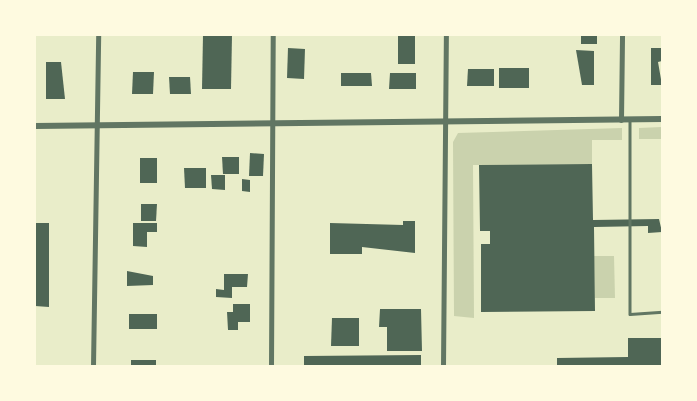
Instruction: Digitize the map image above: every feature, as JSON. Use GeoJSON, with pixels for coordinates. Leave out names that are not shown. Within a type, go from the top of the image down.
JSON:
{"type":"FeatureCollection","features":[{"type":"Feature","properties":{"kind":"street"},"geometry":{"type":"LineString","coordinates":[[93,366],[98,35]]}},
{"type":"Feature","properties":{"kind":"street"},"geometry":{"type":"LineString","coordinates":[[271,366],[273,35]]}},
{"type":"Feature","properties":{"kind":"street"},"geometry":{"type":"LineString","coordinates":[[443,366],[446,35]]}},
{"type":"Feature","properties":{"kind":"street"},"geometry":{"type":"LineString","coordinates":[[621,120],[622,35]]}},
{"type":"Feature","properties":{"kind":"street"},"geometry":{"type":"LineString","coordinates":[[35,126],[662,119]]}},
{"type":"Feature","properties":{"kind":"lane"},"geometry":{"type":"LineString","coordinates":[[630,120],[630,314],[662,312]]}},
{"type":"Feature","properties":{"kind":"green space"},"geometry":{"type":"Polygon","coordinates":[[[662,127],[662,139],[639,139],[639,128],[662,127]]]}},
{"type":"Feature","properties":{"kind":"green space"},"geometry":{"type":"Polygon","coordinates":[[[622,128],[622,140],[592,140],[592,164],[473,165],[474,318],[454,316],[453,142],[458,133],[622,128]]]}},
{"type":"Feature","properties":{"kind":"green space"},"geometry":{"type":"Polygon","coordinates":[[[594,256],[614,256],[615,298],[595,298],[594,256]]]}},
{"type":"Feature","properties":{"kind":"building"},"geometry":{"type":"Polygon","coordinates":[[[203,35],[232,35],[231,89],[202,89],[203,35]]]}},
{"type":"Feature","properties":{"kind":"building"},"geometry":{"type":"Polygon","coordinates":[[[398,35],[415,35],[415,64],[398,64],[398,35]]]}},
{"type":"Feature","properties":{"kind":"building"},"geometry":{"type":"Polygon","coordinates":[[[581,35],[597,35],[597,44],[581,44],[581,35]]]}},
{"type":"Feature","properties":{"kind":"building"},"geometry":{"type":"Polygon","coordinates":[[[288,48],[305,49],[304,79],[287,78],[288,48]]]}},
{"type":"Feature","properties":{"kind":"building"},"geometry":{"type":"Polygon","coordinates":[[[651,48],[662,48],[662,61],[658,62],[662,85],[651,85],[651,48]]]}},
{"type":"Feature","properties":{"kind":"building"},"geometry":{"type":"Polygon","coordinates":[[[576,50],[594,51],[594,85],[582,85],[576,50]]]}},
{"type":"Feature","properties":{"kind":"building"},"geometry":{"type":"Polygon","coordinates":[[[46,62],[61,62],[65,99],[46,99],[46,62]]]}},
{"type":"Feature","properties":{"kind":"building"},"geometry":{"type":"Polygon","coordinates":[[[499,68],[529,68],[529,88],[499,88],[499,68]]]}},
{"type":"Feature","properties":{"kind":"building"},"geometry":{"type":"Polygon","coordinates":[[[468,69],[494,69],[494,86],[467,86],[468,69]]]}},
{"type":"Feature","properties":{"kind":"building"},"geometry":{"type":"Polygon","coordinates":[[[133,72],[154,72],[153,94],[132,94],[133,72]]]}},
{"type":"Feature","properties":{"kind":"building"},"geometry":{"type":"Polygon","coordinates":[[[341,73],[371,73],[372,86],[341,86],[341,73]]]}},
{"type":"Feature","properties":{"kind":"building"},"geometry":{"type":"Polygon","coordinates":[[[390,73],[416,73],[416,89],[389,89],[390,73]]]}},
{"type":"Feature","properties":{"kind":"building"},"geometry":{"type":"Polygon","coordinates":[[[169,77],[190,77],[191,94],[170,94],[169,77]]]}},
{"type":"Feature","properties":{"kind":"building"},"geometry":{"type":"Polygon","coordinates":[[[250,153],[264,154],[263,176],[249,176],[250,153]]]}},
{"type":"Feature","properties":{"kind":"building"},"geometry":{"type":"Polygon","coordinates":[[[222,157],[239,157],[239,174],[223,174],[222,157]]]}},
{"type":"Feature","properties":{"kind":"building"},"geometry":{"type":"Polygon","coordinates":[[[140,158],[157,158],[157,183],[140,183],[140,158]]]}},
{"type":"Feature","properties":{"kind":"building"},"geometry":{"type":"Polygon","coordinates":[[[592,164],[593,220],[659,219],[662,232],[648,233],[648,226],[594,227],[595,311],[481,312],[481,244],[490,244],[490,231],[480,231],[479,165],[592,164]]]}},
{"type":"Feature","properties":{"kind":"building"},"geometry":{"type":"Polygon","coordinates":[[[184,168],[206,168],[206,188],[185,188],[184,168]]]}},
{"type":"Feature","properties":{"kind":"building"},"geometry":{"type":"Polygon","coordinates":[[[211,175],[225,175],[225,190],[212,189],[211,175]]]}},
{"type":"Feature","properties":{"kind":"building"},"geometry":{"type":"Polygon","coordinates":[[[242,179],[250,180],[250,192],[242,191],[242,179]]]}},
{"type":"Feature","properties":{"kind":"building"},"geometry":{"type":"Polygon","coordinates":[[[141,204],[157,204],[156,221],[141,221],[141,204]]]}},
{"type":"Feature","properties":{"kind":"building"},"geometry":{"type":"Polygon","coordinates":[[[403,221],[415,221],[415,253],[362,247],[362,254],[330,254],[330,223],[403,225],[403,221]]]}},
{"type":"Feature","properties":{"kind":"building"},"geometry":{"type":"Polygon","coordinates":[[[35,223],[49,223],[49,307],[35,306],[35,223]]]}},
{"type":"Feature","properties":{"kind":"building"},"geometry":{"type":"Polygon","coordinates":[[[133,223],[157,223],[157,232],[147,232],[147,247],[133,246],[133,223]]]}},
{"type":"Feature","properties":{"kind":"building"},"geometry":{"type":"Polygon","coordinates":[[[127,271],[153,276],[153,285],[127,286],[127,271]]]}},
{"type":"Feature","properties":{"kind":"building"},"geometry":{"type":"Polygon","coordinates":[[[224,274],[248,274],[247,287],[232,287],[232,298],[216,297],[216,289],[224,290],[224,274]]]}},
{"type":"Feature","properties":{"kind":"building"},"geometry":{"type":"Polygon","coordinates":[[[233,304],[250,304],[250,322],[238,322],[238,330],[228,330],[227,312],[233,312],[233,304]]]}},
{"type":"Feature","properties":{"kind":"building"},"geometry":{"type":"Polygon","coordinates":[[[380,309],[421,309],[422,351],[387,351],[387,327],[379,327],[380,309]]]}},
{"type":"Feature","properties":{"kind":"building"},"geometry":{"type":"Polygon","coordinates":[[[129,314],[157,314],[157,329],[129,329],[129,314]]]}},
{"type":"Feature","properties":{"kind":"building"},"geometry":{"type":"Polygon","coordinates":[[[332,318],[359,318],[359,346],[331,346],[332,318]]]}},
{"type":"Feature","properties":{"kind":"building"},"geometry":{"type":"Polygon","coordinates":[[[628,338],[662,338],[662,366],[557,366],[557,358],[628,357],[628,338]]]}},
{"type":"Feature","properties":{"kind":"building"},"geometry":{"type":"Polygon","coordinates":[[[421,355],[421,366],[304,366],[304,356],[421,355]]]}},
{"type":"Feature","properties":{"kind":"building"},"geometry":{"type":"Polygon","coordinates":[[[131,360],[156,360],[156,366],[131,366],[131,360]]]}}]}
